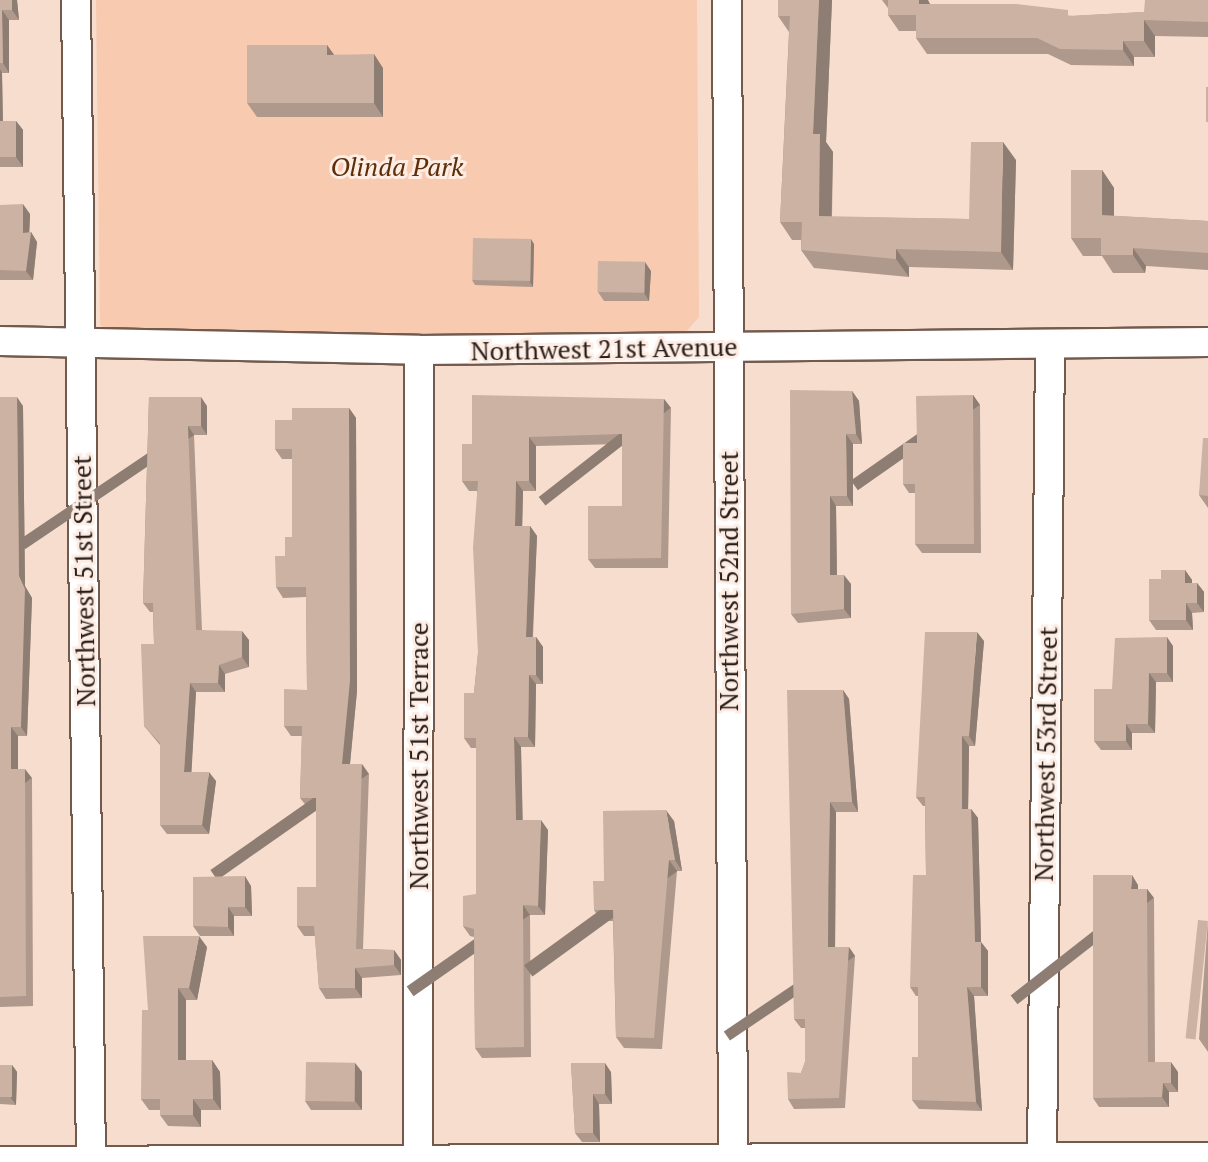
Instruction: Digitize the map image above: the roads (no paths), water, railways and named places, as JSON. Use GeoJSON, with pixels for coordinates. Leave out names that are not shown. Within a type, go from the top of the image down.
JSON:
{"type":"FeatureCollection","features":[{"type":"Feature","properties":{"kind":"street","name":"Northwest 51st Street"},"geometry":{"type":"LineString","coordinates":[[76,0],[91,1161]]}},
{"type":"Feature","properties":{"kind":"street","name":"Northwest 52nd Street"},"geometry":{"type":"LineString","coordinates":[[727,0],[733,1160]]}},
{"type":"Feature","properties":{"kind":"street","name":"Northwest 21st Avenue"},"geometry":{"type":"LineString","coordinates":[[0,341],[419,350],[1208,342]]}},
{"type":"Feature","properties":{"kind":"street","name":"Northwest 53rd Street"},"geometry":{"type":"LineString","coordinates":[[1042,1160],[1050,346]]}},
{"type":"Feature","properties":{"kind":"street","name":"Northwest 51st Terrace"},"geometry":{"type":"LineString","coordinates":[[418,1161],[419,350]]}},
{"type":"Feature","properties":{"kind":"street"},"geometry":{"type":"LineString","coordinates":[[0,1161],[1042,1160],[1208,1157]]}},
{"type":"Feature","properties":{"kind":"park label","name":"Olinda Park"},"geometry":{"type":"Point","coordinates":[397,167]}}]}
